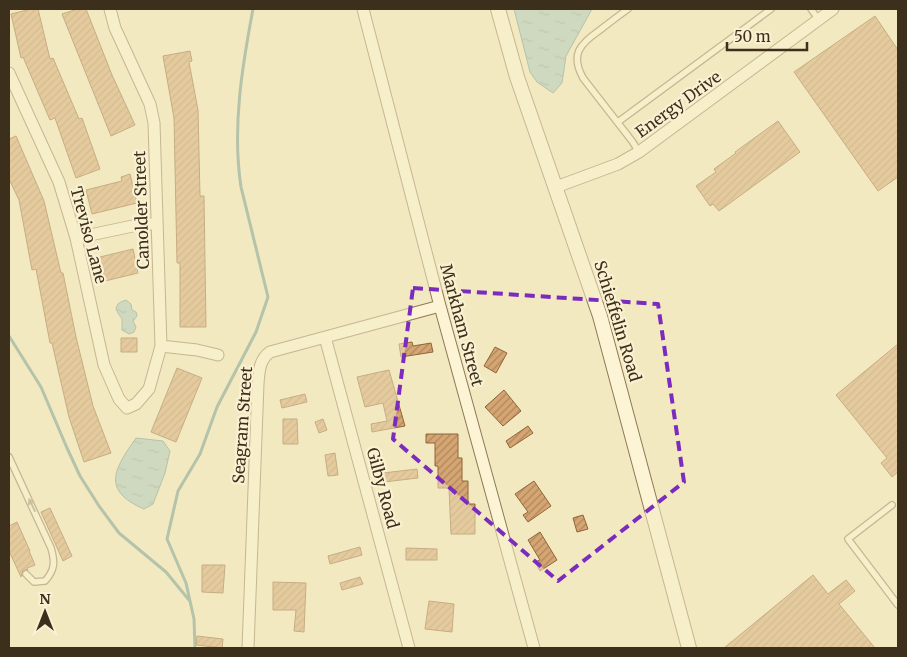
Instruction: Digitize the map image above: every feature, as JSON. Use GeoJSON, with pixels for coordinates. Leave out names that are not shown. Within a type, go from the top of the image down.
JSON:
{"type":"FeatureCollection","features":[{"type":"Feature","properties":{"kind":"street","name":"Canolder Street"},"geometry":{"type":"LineString","coordinates":[[110,9],[115,28],[150,104],[154,123],[161,346],[148,389],[136,404],[127,408]]}},
{"type":"Feature","properties":{"kind":"street","name":"Markham Street"},"geometry":{"type":"LineString","coordinates":[[363,9],[440,306],[534,648]]}},
{"type":"Feature","properties":{"kind":"street","name":"Schieffelin Road"},"geometry":{"type":"LineString","coordinates":[[498,9],[517,77],[600,316],[689,648]]}},
{"type":"Feature","properties":{"kind":"street","name":"Energy Drive"},"geometry":{"type":"LineString","coordinates":[[556,187],[618,164],[639,152],[833,9]]}},
{"type":"Feature","properties":{"kind":"street","name":"Treviso Lane"},"geometry":{"type":"LineString","coordinates":[[9,73],[56,175],[76,238],[104,365],[119,400],[127,408]]}},
{"type":"Feature","properties":{"kind":"street"},"geometry":{"type":"LineString","coordinates":[[76,238],[142,224],[157,224]]}},
{"type":"Feature","properties":{"kind":"street","name":"Seagram Street"},"geometry":{"type":"LineString","coordinates":[[248,648],[260,367],[264,356],[270,352],[440,306]]}},
{"type":"Feature","properties":{"kind":"street","name":"Gilby Road"},"geometry":{"type":"LineString","coordinates":[[325,337],[410,648]]}},
{"type":"Feature","properties":{"kind":"street"},"geometry":{"type":"LineString","coordinates":[[161,346],[197,350],[218,355]]}},
{"type":"Feature","properties":{"kind":"lane"},"geometry":{"type":"LineString","coordinates":[[628,9],[586,40],[580,46],[576,61],[583,78],[639,152]]}},
{"type":"Feature","properties":{"kind":"lane"},"geometry":{"type":"LineString","coordinates":[[618,122],[772,9]]}},
{"type":"Feature","properties":{"kind":"lane"},"geometry":{"type":"LineString","coordinates":[[811,9],[819,20]]}},
{"type":"Feature","properties":{"kind":"lane"},"geometry":{"type":"LineString","coordinates":[[9,457],[51,548],[54,561],[53,572],[45,581],[34,582],[26,574]]}},
{"type":"Feature","properties":{"kind":"lane"},"geometry":{"type":"LineString","coordinates":[[892,505],[848,539],[898,605]]}},
{"type":"Feature","properties":{"kind":"highlighted area"},"geometry":{"type":"Polygon","coordinates":[[[413,288],[658,304],[684,482],[558,581],[393,439],[413,288]]]}},
{"type":"Feature","properties":{"kind":"water"},"geometry":{"type":"Polygon","coordinates":[[[514,9],[592,9],[566,56],[562,83],[553,93],[537,82],[530,72],[514,9]]]}},
{"type":"Feature","properties":{"kind":"water"},"geometry":{"type":"Polygon","coordinates":[[[126,300],[131,304],[132,310],[136,312],[137,316],[133,321],[136,327],[134,332],[129,334],[122,330],[122,319],[116,309],[119,303],[126,300]]]}},
{"type":"Feature","properties":{"kind":"water"},"geometry":{"type":"Polygon","coordinates":[[[136,438],[163,441],[170,451],[165,473],[153,504],[144,509],[130,502],[121,494],[116,478],[122,459],[136,438]]]}},
{"type":"Feature","properties":{"kind":"building"},"geometry":{"type":"Polygon","coordinates":[[[38,9],[50,59],[53,58],[79,119],[82,118],[100,169],[76,178],[55,118],[50,120],[23,57],[21,58],[11,14],[38,9]]]}},
{"type":"Feature","properties":{"kind":"building"},"geometry":{"type":"Polygon","coordinates":[[[78,9],[86,9],[112,75],[135,125],[111,136],[62,14],[78,9]]]}},
{"type":"Feature","properties":{"kind":"building"},"geometry":{"type":"Polygon","coordinates":[[[875,16],[898,50],[898,177],[878,191],[794,72],[875,16]]]}},
{"type":"Feature","properties":{"kind":"building"},"geometry":{"type":"Polygon","coordinates":[[[190,51],[192,61],[189,62],[198,110],[200,196],[204,196],[206,327],[180,327],[180,263],[177,263],[174,118],[163,56],[190,51]]]}},
{"type":"Feature","properties":{"kind":"building"},"geometry":{"type":"Polygon","coordinates":[[[778,121],[800,152],[719,211],[713,204],[710,206],[696,186],[716,172],[714,169],[735,152],[778,121]]]}},
{"type":"Feature","properties":{"kind":"building"},"geometry":{"type":"Polygon","coordinates":[[[16,136],[44,201],[61,273],[63,273],[93,406],[111,453],[84,462],[69,417],[52,343],[50,343],[36,269],[32,270],[19,200],[9,179],[9,139],[16,136]]]}},
{"type":"Feature","properties":{"kind":"building"},"geometry":{"type":"Polygon","coordinates":[[[130,174],[137,203],[92,214],[86,190],[122,181],[121,177],[130,174]]]}},
{"type":"Feature","properties":{"kind":"building"},"geometry":{"type":"Polygon","coordinates":[[[133,249],[138,273],[105,281],[100,257],[133,249]]]}},
{"type":"Feature","properties":{"kind":"building"},"geometry":{"type":"Polygon","coordinates":[[[121,338],[137,338],[137,352],[121,352],[121,338]]]}},
{"type":"Feature","properties":{"kind":"building"},"geometry":{"type":"Polygon","coordinates":[[[412,342],[413,346],[431,343],[433,352],[401,357],[399,344],[412,342]]]}},
{"type":"Feature","properties":{"kind":"building"},"geometry":{"type":"Polygon","coordinates":[[[898,344],[898,472],[892,477],[881,463],[887,458],[836,395],[898,344]]]}},
{"type":"Feature","properties":{"kind":"building"},"geometry":{"type":"Polygon","coordinates":[[[495,347],[507,353],[496,373],[484,366],[495,347]]]}},
{"type":"Feature","properties":{"kind":"building"},"geometry":{"type":"Polygon","coordinates":[[[177,368],[202,378],[176,442],[151,432],[177,368]]]}},
{"type":"Feature","properties":{"kind":"building"},"geometry":{"type":"Polygon","coordinates":[[[389,370],[405,426],[372,432],[371,424],[387,421],[383,403],[365,407],[357,377],[389,370]]]}},
{"type":"Feature","properties":{"kind":"building"},"geometry":{"type":"Polygon","coordinates":[[[504,390],[521,411],[503,426],[485,407],[504,390]]]}},
{"type":"Feature","properties":{"kind":"building"},"geometry":{"type":"Polygon","coordinates":[[[305,394],[307,402],[282,408],[280,400],[305,394]]]}},
{"type":"Feature","properties":{"kind":"building"},"geometry":{"type":"Polygon","coordinates":[[[283,419],[297,419],[298,444],[283,444],[283,419]]]}},
{"type":"Feature","properties":{"kind":"building"},"geometry":{"type":"Polygon","coordinates":[[[323,419],[327,430],[319,433],[315,422],[323,419]]]}},
{"type":"Feature","properties":{"kind":"building"},"geometry":{"type":"Polygon","coordinates":[[[528,426],[533,433],[510,448],[506,441],[528,426]]]}},
{"type":"Feature","properties":{"kind":"building"},"geometry":{"type":"Polygon","coordinates":[[[426,434],[458,434],[458,458],[462,458],[462,481],[468,481],[468,504],[475,504],[475,534],[451,534],[449,488],[438,488],[438,466],[435,466],[435,443],[426,443],[426,434]]]}},
{"type":"Feature","properties":{"kind":"building"},"geometry":{"type":"Polygon","coordinates":[[[335,453],[338,475],[328,476],[325,455],[335,453]]]}},
{"type":"Feature","properties":{"kind":"building"},"geometry":{"type":"Polygon","coordinates":[[[417,469],[418,478],[384,482],[383,473],[417,469]]]}},
{"type":"Feature","properties":{"kind":"building"},"geometry":{"type":"Polygon","coordinates":[[[534,481],[551,506],[528,522],[523,515],[528,512],[515,494],[534,481]]]}},
{"type":"Feature","properties":{"kind":"building"},"geometry":{"type":"Polygon","coordinates":[[[50,508],[72,556],[63,561],[41,512],[50,508]]]}},
{"type":"Feature","properties":{"kind":"building"},"geometry":{"type":"Polygon","coordinates":[[[583,515],[588,529],[577,532],[573,518],[583,515]]]}},
{"type":"Feature","properties":{"kind":"building"},"geometry":{"type":"Polygon","coordinates":[[[17,522],[35,565],[27,568],[28,570],[23,570],[21,577],[9,551],[9,526],[17,522]]]}},
{"type":"Feature","properties":{"kind":"building"},"geometry":{"type":"Polygon","coordinates":[[[540,532],[557,560],[540,571],[535,562],[540,560],[528,540],[540,532]]]}},
{"type":"Feature","properties":{"kind":"building"},"geometry":{"type":"Polygon","coordinates":[[[360,547],[362,555],[330,564],[328,556],[360,547]]]}},
{"type":"Feature","properties":{"kind":"building"},"geometry":{"type":"Polygon","coordinates":[[[406,548],[437,549],[437,560],[406,560],[406,548]]]}},
{"type":"Feature","properties":{"kind":"building"},"geometry":{"type":"Polygon","coordinates":[[[202,565],[225,565],[223,593],[202,592],[202,565]]]}},
{"type":"Feature","properties":{"kind":"building"},"geometry":{"type":"Polygon","coordinates":[[[813,575],[828,594],[846,580],[855,591],[839,604],[875,648],[724,648],[813,575]]]}},
{"type":"Feature","properties":{"kind":"building"},"geometry":{"type":"Polygon","coordinates":[[[360,577],[363,584],[342,590],[340,583],[360,577]]]}},
{"type":"Feature","properties":{"kind":"building"},"geometry":{"type":"Polygon","coordinates":[[[273,582],[306,583],[304,632],[294,631],[296,610],[273,610],[273,582]]]}},
{"type":"Feature","properties":{"kind":"building"},"geometry":{"type":"Polygon","coordinates":[[[429,601],[454,604],[452,632],[425,629],[429,601]]]}},
{"type":"Feature","properties":{"kind":"building"},"geometry":{"type":"Polygon","coordinates":[[[197,636],[223,639],[222,648],[196,645],[197,636]]]}},
{"type":"Feature","properties":{"kind":"waterway"},"geometry":{"type":"LineString","coordinates":[[195,648],[194,619],[186,583],[167,539],[178,491],[200,454],[217,407],[256,332],[268,297],[241,187],[238,165],[240,98],[245,53],[253,9]]}},
{"type":"Feature","properties":{"kind":"waterway"},"geometry":{"type":"LineString","coordinates":[[9,336],[41,387],[80,476],[99,506],[119,533],[166,572],[189,600]]}}]}
